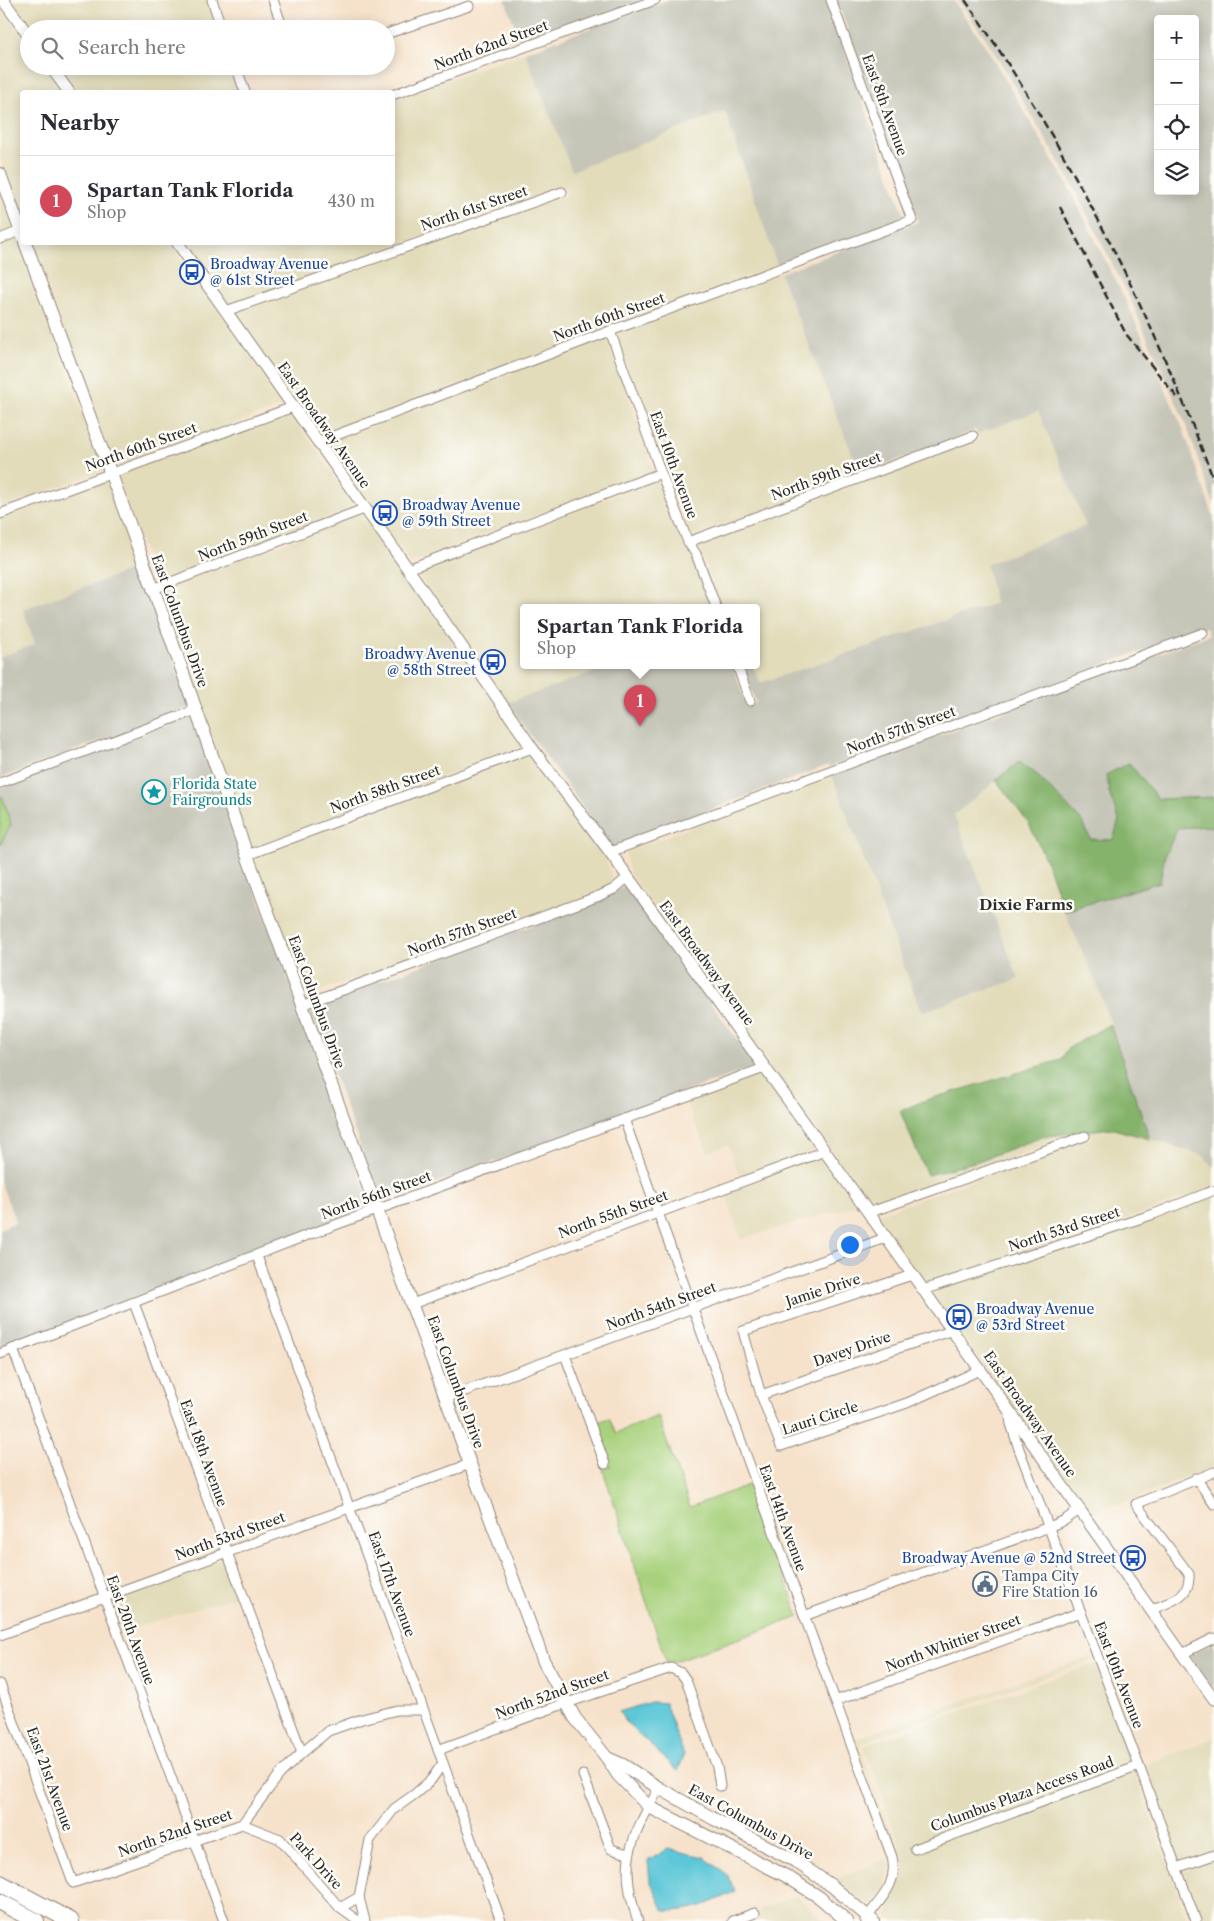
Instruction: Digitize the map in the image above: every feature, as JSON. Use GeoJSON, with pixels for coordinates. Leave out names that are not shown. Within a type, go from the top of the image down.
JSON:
{"type":"FeatureCollection","features":[{"type":"Feature","properties":{"kind":"highway"},"geometry":{"type":"LineString","coordinates":[[0,1883],[72,1921]]}},
{"type":"Feature","properties":{"kind":"highway"},"geometry":{"type":"LineString","coordinates":[[0,1902],[36,1921]]}},
{"type":"Feature","properties":{"kind":"main road","name":"East Columbus Drive"},"geometry":{"type":"LineString","coordinates":[[0,174],[20,227]]}},
{"type":"Feature","properties":{"kind":"main road","name":"East Columbus Drive"},"geometry":{"type":"LineString","coordinates":[[27,245],[470,1464],[537,1644],[565,1703],[618,1775],[649,1807],[786,1876],[819,1898],[847,1921]]}},
{"type":"Feature","properties":{"kind":"main road","name":"East Columbus Drive"},"geometry":{"type":"LineString","coordinates":[[607,1758],[630,1768],[659,1788],[795,1861],[832,1886],[868,1919]]}},
{"type":"Feature","properties":{"kind":"street"},"geometry":{"type":"LineString","coordinates":[[3,0],[20,24]]}},
{"type":"Feature","properties":{"kind":"street"},"geometry":{"type":"LineString","coordinates":[[212,0],[219,20]]}},
{"type":"Feature","properties":{"kind":"street"},"geometry":{"type":"LineString","coordinates":[[273,0],[281,20]]}},
{"type":"Feature","properties":{"kind":"street","name":"North 62nd Street"},"geometry":{"type":"LineString","coordinates":[[395,94],[655,0]]}},
{"type":"Feature","properties":{"kind":"street","name":"East 8th Avenue"},"geometry":{"type":"LineString","coordinates":[[832,0],[912,220]]}},
{"type":"Feature","properties":{"kind":"street"},"geometry":{"type":"LineString","coordinates":[[395,31],[468,6]]}},
{"type":"Feature","properties":{"kind":"street"},"geometry":{"type":"LineString","coordinates":[[57,75],[68,90]]}},
{"type":"Feature","properties":{"kind":"street"},"geometry":{"type":"LineString","coordinates":[[239,75],[244,90]]}},
{"type":"Feature","properties":{"kind":"street","name":"North 61st Street"},"geometry":{"type":"LineString","coordinates":[[226,311],[562,192]]}},
{"type":"Feature","properties":{"kind":"street","name":"North 60th Street"},"geometry":{"type":"LineString","coordinates":[[318,442],[610,331],[912,220]]}},
{"type":"Feature","properties":{"kind":"street"},"geometry":{"type":"LineString","coordinates":[[0,239],[20,236]]}},
{"type":"Feature","properties":{"kind":"street","name":"East Broadway Avenue"},"geometry":{"type":"LineString","coordinates":[[178,245],[408,569],[532,748],[610,852],[1214,1699]]}},
{"type":"Feature","properties":{"kind":"street","name":"East 10th Avenue"},"geometry":{"type":"LineString","coordinates":[[610,331],[661,473],[688,542],[696,554],[715,604]]}},
{"type":"Feature","properties":{"kind":"street","name":"North 60th Street"},"geometry":{"type":"LineString","coordinates":[[0,514],[292,407]]}},
{"type":"Feature","properties":{"kind":"street","name":"North 59th Street"},"geometry":{"type":"LineString","coordinates":[[688,542],[973,436]]}},
{"type":"Feature","properties":{"kind":"street"},"geometry":{"type":"LineString","coordinates":[[408,569],[661,473]]}},
{"type":"Feature","properties":{"kind":"street","name":"North 59th Street"},"geometry":{"type":"LineString","coordinates":[[153,589],[364,509]]}},
{"type":"Feature","properties":{"kind":"street","name":"North 57th Street"},"geometry":{"type":"LineString","coordinates":[[610,852],[1203,633]]}},
{"type":"Feature","properties":{"kind":"street"},"geometry":{"type":"LineString","coordinates":[[738,669],[750,701]]}},
{"type":"Feature","properties":{"kind":"street"},"geometry":{"type":"LineString","coordinates":[[0,783],[196,710]]}},
{"type":"Feature","properties":{"kind":"street","name":"North 58th Street"},"geometry":{"type":"LineString","coordinates":[[248,855],[532,748]]}},
{"type":"Feature","properties":{"kind":"street","name":"North 57th Street"},"geometry":{"type":"LineString","coordinates":[[302,1005],[599,896],[614,889],[627,878]]}},
{"type":"Feature","properties":{"kind":"street","name":"North 56th Street"},"geometry":{"type":"LineString","coordinates":[[0,1354],[377,1209],[764,1068]]}},
{"type":"Feature","properties":{"kind":"street","name":"East 14th Avenue"},"geometry":{"type":"LineString","coordinates":[[624,1118],[894,1866],[885,1896],[868,1919]]}},
{"type":"Feature","properties":{"kind":"street"},"geometry":{"type":"LineString","coordinates":[[868,1213],[1086,1136]]}},
{"type":"Feature","properties":{"kind":"street","name":"North 55th Street"},"geometry":{"type":"LineString","coordinates":[[412,1304],[824,1151]]}},
{"type":"Feature","properties":{"kind":"street","name":"North 53rd Street"},"geometry":{"type":"LineString","coordinates":[[923,1290],[1154,1214],[1212,1191]]}},
{"type":"Feature","properties":{"kind":"street","name":"North 54th Street"},"geometry":{"type":"LineString","coordinates":[[446,1398],[886,1238]]}},
{"type":"Feature","properties":{"kind":"street","name":"East 17th Avenue"},"geometry":{"type":"LineString","coordinates":[[257,1256],[501,1921]]}},
{"type":"Feature","properties":{"kind":"street","name":"Jamie Drive"},"geometry":{"type":"LineString","coordinates":[[743,1331],[912,1275]]}},
{"type":"Feature","properties":{"kind":"street","name":"East 18th Avenue"},"geometry":{"type":"LineString","coordinates":[[134,1303],[302,1753]]}},
{"type":"Feature","properties":{"kind":"street","name":"Lauri Circle"},"geometry":{"type":"LineString","coordinates":[[743,1331],[761,1395],[781,1446],[907,1403],[980,1370]]}},
{"type":"Feature","properties":{"kind":"street","name":"Davey Drive"},"geometry":{"type":"LineString","coordinates":[[761,1395],[883,1353],[952,1332]]}},
{"type":"Feature","properties":{"kind":"street","name":"East 20th Avenue"},"geometry":{"type":"LineString","coordinates":[[13,1349],[224,1921]]}},
{"type":"Feature","properties":{"kind":"street"},"geometry":{"type":"LineString","coordinates":[[565,1355],[605,1464]]}},
{"type":"Feature","properties":{"kind":"street","name":"East 10th Avenue"},"geometry":{"type":"LineString","coordinates":[[1009,1410],[1011,1424],[1196,1921]]}},
{"type":"Feature","properties":{"kind":"street","name":"North 53rd Street"},"geometry":{"type":"LineString","coordinates":[[0,1635],[470,1464]]}},
{"type":"Feature","properties":{"kind":"street"},"geometry":{"type":"LineString","coordinates":[[1150,1610],[1186,1592],[1190,1582],[1189,1574],[1136,1504],[1214,1472]]}},
{"type":"Feature","properties":{"kind":"street"},"geometry":{"type":"LineString","coordinates":[[1196,1478],[1214,1504]]}},
{"type":"Feature","properties":{"kind":"street"},"geometry":{"type":"LineString","coordinates":[[804,1616],[1049,1527],[1065,1520],[1079,1510]]}},
{"type":"Feature","properties":{"kind":"street","name":"North Whittier Street"},"geometry":{"type":"LineString","coordinates":[[835,1701],[1081,1612]]}},
{"type":"Feature","properties":{"kind":"street"},"geometry":{"type":"LineString","coordinates":[[1182,1654],[1214,1638]]}},
{"type":"Feature","properties":{"kind":"street","name":"North 52nd Street"},"geometry":{"type":"LineString","coordinates":[[438,1750],[565,1703],[671,1668],[676,1669],[686,1680],[717,1767],[720,1786]]}},
{"type":"Feature","properties":{"kind":"street","name":"East 21st Avenue"},"geometry":{"type":"LineString","coordinates":[[0,1684],[73,1883]]}},
{"type":"Feature","properties":{"kind":"street","name":"North 52nd Street"},"geometry":{"type":"LineString","coordinates":[[73,1883],[242,1824],[280,1774],[328,1731],[362,1719],[397,1710],[423,1710]]}},
{"type":"Feature","properties":{"kind":"street","name":"Park Drive"},"geometry":{"type":"LineString","coordinates":[[365,1921],[359,1897],[370,1840],[394,1809],[416,1794],[431,1780],[443,1763]]}},
{"type":"Feature","properties":{"kind":"street","name":"Columbus Plaza Access Road"},"geometry":{"type":"LineString","coordinates":[[915,1849],[1139,1766]]}},
{"type":"Feature","properties":{"kind":"street"},"geometry":{"type":"LineString","coordinates":[[583,1775],[611,1849],[628,1854]]}},
{"type":"Feature","properties":{"kind":"street"},"geometry":{"type":"LineString","coordinates":[[638,1921],[630,1901],[628,1854],[635,1832],[659,1788]]}},
{"type":"Feature","properties":{"kind":"street","name":"Park Drive"},"geometry":{"type":"LineString","coordinates":[[242,1824],[280,1839],[340,1908],[358,1921]]}},
{"type":"Feature","properties":{"kind":"street"},"geometry":{"type":"LineString","coordinates":[[1176,1868],[1214,1855]]}},
{"type":"Feature","properties":{"kind":"street","name":"Park Drive"},"geometry":{"type":"LineString","coordinates":[[340,1908],[359,1897]]}},
{"type":"Feature","properties":{"kind":"street"},"geometry":{"type":"LineString","coordinates":[[733,1921],[755,1913]]}},
{"type":"Feature","properties":{"kind":"shaded area"},"geometry":{"type":"Polygon","coordinates":[[[9,0],[207,0],[214,20],[23,20],[9,0]]]}},
{"type":"Feature","properties":{"kind":"shaded area"},"geometry":{"type":"Polygon","coordinates":[[[505,0],[642,0],[522,43],[505,0]]]}},
{"type":"Feature","properties":{"kind":"shaded area"},"geometry":{"type":"Polygon","coordinates":[[[668,0],[826,0],[905,218],[777,265],[725,111],[572,171],[525,52],[668,0]]]}},
{"type":"Feature","properties":{"kind":"shaded area"},"geometry":{"type":"Polygon","coordinates":[[[837,0],[953,0],[983,42],[1067,184],[1127,303],[1183,429],[1214,518],[1214,797],[1158,799],[1110,796],[1119,820],[1113,840],[1090,839],[1083,821],[1036,774],[1018,763],[954,815],[1019,979],[921,1012],[832,775],[1209,635],[1206,627],[829,767],[828,765],[612,847],[507,703],[602,669],[733,669],[747,706],[756,703],[743,669],[754,669],[760,683],[995,603],[986,564],[1086,526],[1038,411],[977,434],[976,430],[860,474],[780,273],[918,222],[837,0]]]}},
{"type":"Feature","properties":{"kind":"shaded area"},"geometry":{"type":"Polygon","coordinates":[[[958,0],[1214,0],[1214,505],[1187,427],[1131,301],[1071,182],[987,40],[958,0]]]}},
{"type":"Feature","properties":{"kind":"shaded area"},"geometry":{"type":"Polygon","coordinates":[[[0,5],[20,33],[20,75],[51,75],[62,90],[20,90],[20,215],[0,160],[0,5]]]}},
{"type":"Feature","properties":{"kind":"shaded area"},"geometry":{"type":"Polygon","coordinates":[[[525,52],[573,170],[725,111],[777,265],[320,436],[233,313],[567,195],[565,186],[228,305],[184,245],[395,245],[395,98],[525,52]]]}},
{"type":"Feature","properties":{"kind":"shaded area"},"geometry":{"type":"Polygon","coordinates":[[[63,75],[233,75],[239,90],[74,90],[63,75]]]}},
{"type":"Feature","properties":{"kind":"shaded area"},"geometry":{"type":"Polygon","coordinates":[[[0,189],[15,228],[0,234],[0,189]]]}},
{"type":"Feature","properties":{"kind":"shaded area"},"geometry":{"type":"Polygon","coordinates":[[[18,237],[103,470],[0,509],[0,243],[18,237]]]}},
{"type":"Feature","properties":{"kind":"shaded area"},"geometry":{"type":"Polygon","coordinates":[[[32,245],[171,245],[285,405],[113,467],[32,245]]]}},
{"type":"Feature","properties":{"kind":"shaded area"},"geometry":{"type":"Polygon","coordinates":[[[780,273],[860,474],[691,537],[665,471],[616,333],[780,273]]]}},
{"type":"Feature","properties":{"kind":"shaded area"},"geometry":{"type":"Polygon","coordinates":[[[607,337],[654,471],[410,563],[325,444],[607,337]]]}},
{"type":"Feature","properties":{"kind":"shaded area"},"geometry":{"type":"Polygon","coordinates":[[[1038,411],[1086,526],[986,564],[995,602],[759,683],[754,669],[760,669],[760,604],[720,604],[701,553],[695,545],[979,439],[977,434],[1038,411]]]}},
{"type":"Feature","properties":{"kind":"shaded area"},"geometry":{"type":"Polygon","coordinates":[[[290,413],[356,507],[156,583],[116,475],[290,413]]]}},
{"type":"Feature","properties":{"kind":"shaded area"},"geometry":{"type":"Polygon","coordinates":[[[106,479],[139,567],[23,609],[35,644],[0,657],[0,519],[106,479]]]}},
{"type":"Feature","properties":{"kind":"shaded area"},"geometry":{"type":"Polygon","coordinates":[[[658,479],[685,548],[692,557],[709,604],[520,604],[520,669],[602,669],[507,703],[415,571],[658,479]]]}},
{"type":"Feature","properties":{"kind":"shaded area"},"geometry":{"type":"Polygon","coordinates":[[[361,514],[525,746],[251,849],[159,591],[361,514]]]}},
{"type":"Feature","properties":{"kind":"shaded area"},"geometry":{"type":"Polygon","coordinates":[[[139,567],[190,707],[0,778],[0,657],[35,644],[23,609],[139,567]]]}},
{"type":"Feature","properties":{"kind":"shaded area"},"geometry":{"type":"Polygon","coordinates":[[[193,716],[371,1207],[0,1349],[0,1229],[16,1222],[0,1181],[0,845],[11,824],[2,796],[0,797],[0,788],[193,716]]]}},
{"type":"Feature","properties":{"kind":"shaded area"},"geometry":{"type":"Polygon","coordinates":[[[530,754],[605,855],[613,883],[597,892],[535,915],[305,996],[254,857],[530,754]]]}},
{"type":"Feature","properties":{"kind":"shaded area"},"geometry":{"type":"Polygon","coordinates":[[[832,775],[921,1012],[1019,979],[954,815],[996,780],[1029,824],[1047,863],[1058,897],[1098,987],[1110,1024],[1067,1048],[1061,1060],[926,1100],[900,1111],[927,1175],[978,1161],[1042,1137],[1082,1132],[870,1207],[828,1145],[766,1063],[769,1061],[630,874],[625,852],[832,775]]]}},
{"type":"Feature","properties":{"kind":"shaded area"},"geometry":{"type":"Polygon","coordinates":[[[1210,826],[1214,828],[1214,1169],[1204,1156],[1150,1139],[1098,987],[1064,911],[1160,882],[1165,854],[1178,828],[1210,826]]]}},
{"type":"Feature","properties":{"kind":"shaded area"},"geometry":{"type":"Polygon","coordinates":[[[626,885],[756,1066],[381,1203],[309,1007],[601,900],[626,885]]]}},
{"type":"Feature","properties":{"kind":"shaded area"},"geometry":{"type":"Polygon","coordinates":[[[761,1074],[817,1149],[740,1177],[728,1145],[708,1152],[685,1101],[761,1074]]]}},
{"type":"Feature","properties":{"kind":"shaded area"},"geometry":{"type":"Polygon","coordinates":[[[1110,1128],[1204,1156],[1214,1169],[1214,1186],[1153,1210],[925,1285],[876,1215],[1091,1138],[1089,1131],[1110,1128]]]}},
{"type":"Feature","properties":{"kind":"shaded area"},"geometry":{"type":"Polygon","coordinates":[[[822,1156],[856,1205],[741,1239],[725,1193],[822,1156]]]}},
{"type":"Feature","properties":{"kind":"shaded area"},"geometry":{"type":"Polygon","coordinates":[[[1214,1195],[1214,1467],[1197,1472],[1144,1495],[1088,1514],[1014,1408],[1014,1405],[1012,1405],[931,1292],[1156,1219],[1214,1195]]]}},
{"type":"Feature","properties":{"kind":"shaded area"},"geometry":{"type":"Polygon","coordinates":[[[224,1558],[238,1596],[123,1631],[110,1599],[224,1558]]]}},
{"type":"Feature","properties":{"kind":"shaded area"},"geometry":{"type":"Polygon","coordinates":[[[1214,1643],[1214,1691],[1189,1655],[1214,1643]]]}},
{"type":"Feature","properties":{"kind":"shaded area"},"geometry":{"type":"Polygon","coordinates":[[[1091,1656],[1093,1660],[861,1743],[860,1747],[896,1854],[854,1739],[1091,1656]]]}},
{"type":"Feature","properties":{"kind":"shaded area"},"geometry":{"type":"Polygon","coordinates":[[[1095,1663],[1188,1921],[893,1921],[888,1916],[901,1878],[903,1865],[898,1840],[864,1746],[1095,1663]]]}},
{"type":"Feature","properties":{"kind":"shaded area"},"geometry":{"type":"Polygon","coordinates":[[[1214,1738],[1214,1850],[1180,1862],[1144,1765],[1214,1738]]]}},
{"type":"Feature","properties":{"kind":"shaded area"},"geometry":{"type":"Polygon","coordinates":[[[887,1858],[889,1866],[884,1886],[870,1906],[837,1879],[887,1858]]]}},
{"type":"Feature","properties":{"kind":"shaded area"},"geometry":{"type":"Polygon","coordinates":[[[1214,1859],[1214,1921],[1201,1921],[1183,1870],[1214,1859]]]}},
{"type":"Feature","properties":{"kind":"shaded area"},"geometry":{"type":"Polygon","coordinates":[[[796,1895],[823,1921],[746,1921],[761,1915],[759,1910],[796,1895]]]}},
{"type":"Feature","properties":{"kind":"green space"},"geometry":{"type":"Polygon","coordinates":[[[1019,762],[1036,774],[1083,822],[1090,839],[1113,840],[1119,820],[1110,796],[1106,775],[1129,763],[1158,799],[1214,797],[1214,828],[1210,826],[1178,828],[1165,854],[1160,882],[1064,911],[1047,863],[1029,824],[996,780],[1019,762]]]}},
{"type":"Feature","properties":{"kind":"green space"},"geometry":{"type":"Polygon","coordinates":[[[2,796],[11,824],[0,845],[0,797],[2,796]]]}},
{"type":"Feature","properties":{"kind":"green space"},"geometry":{"type":"Polygon","coordinates":[[[1110,1024],[1150,1139],[1110,1128],[1042,1137],[978,1161],[927,1175],[900,1111],[926,1100],[1061,1060],[1067,1049],[1110,1024]]]}},
{"type":"Feature","properties":{"kind":"green space"},"geometry":{"type":"Polygon","coordinates":[[[658,1416],[690,1507],[751,1484],[799,1617],[667,1664],[603,1470],[611,1466],[596,1423],[609,1418],[616,1433],[658,1416]]]}},
{"type":"Feature","properties":{"kind":"water"},"geometry":{"type":"Polygon","coordinates":[[[651,1702],[665,1703],[684,1755],[678,1771],[630,1726],[619,1712],[651,1702]]]}},
{"type":"Feature","properties":{"kind":"water"},"geometry":{"type":"Polygon","coordinates":[[[668,1849],[704,1857],[728,1876],[735,1891],[701,1906],[684,1910],[664,1911],[650,1880],[648,1861],[668,1849]]]}},
{"type":"Feature","properties":{"kind":"railway"},"geometry":{"type":"LineString","coordinates":[[965,0],[1039,114],[1105,233],[1163,355],[1214,481]]}},
{"type":"Feature","properties":{"kind":"railway"},"geometry":{"type":"LineString","coordinates":[[1060,207],[1126,334],[1177,397]]}},
{"type":"Feature","properties":{"kind":"place","name":"Broadway Avenue @ 61st Street"},"geometry":{"type":"Point","coordinates":[192,272]}},
{"type":"Feature","properties":{"kind":"place","name":"Broadway Avenue @ 59th Street"},"geometry":{"type":"Point","coordinates":[385,513]}},
{"type":"Feature","properties":{"kind":"place","name":"Broadwy Avenue @ 58th Street"},"geometry":{"type":"Point","coordinates":[493,662]}},
{"type":"Feature","properties":{"kind":"place","name":"Spartan Tank Florida"},"geometry":{"type":"Point","coordinates":[640,726]}},
{"type":"Feature","properties":{"kind":"place","name":"Florida State Fairgrounds"},"geometry":{"type":"Point","coordinates":[154,792]}},
{"type":"Feature","properties":{"kind":"place","name":"Broadway Avenue @ 53rd Street"},"geometry":{"type":"Point","coordinates":[959,1317]}},
{"type":"Feature","properties":{"kind":"place","name":"Broadway Avenue @ 52nd Street"},"geometry":{"type":"Point","coordinates":[1133,1558]}},
{"type":"Feature","properties":{"kind":"place","name":"Tampa City Fire Station 16"},"geometry":{"type":"Point","coordinates":[985,1584]}},
{"type":"Feature","properties":{"kind":"district","name":"Dixie Farms"},"geometry":{"type":"Point","coordinates":[1026,904]}}]}
